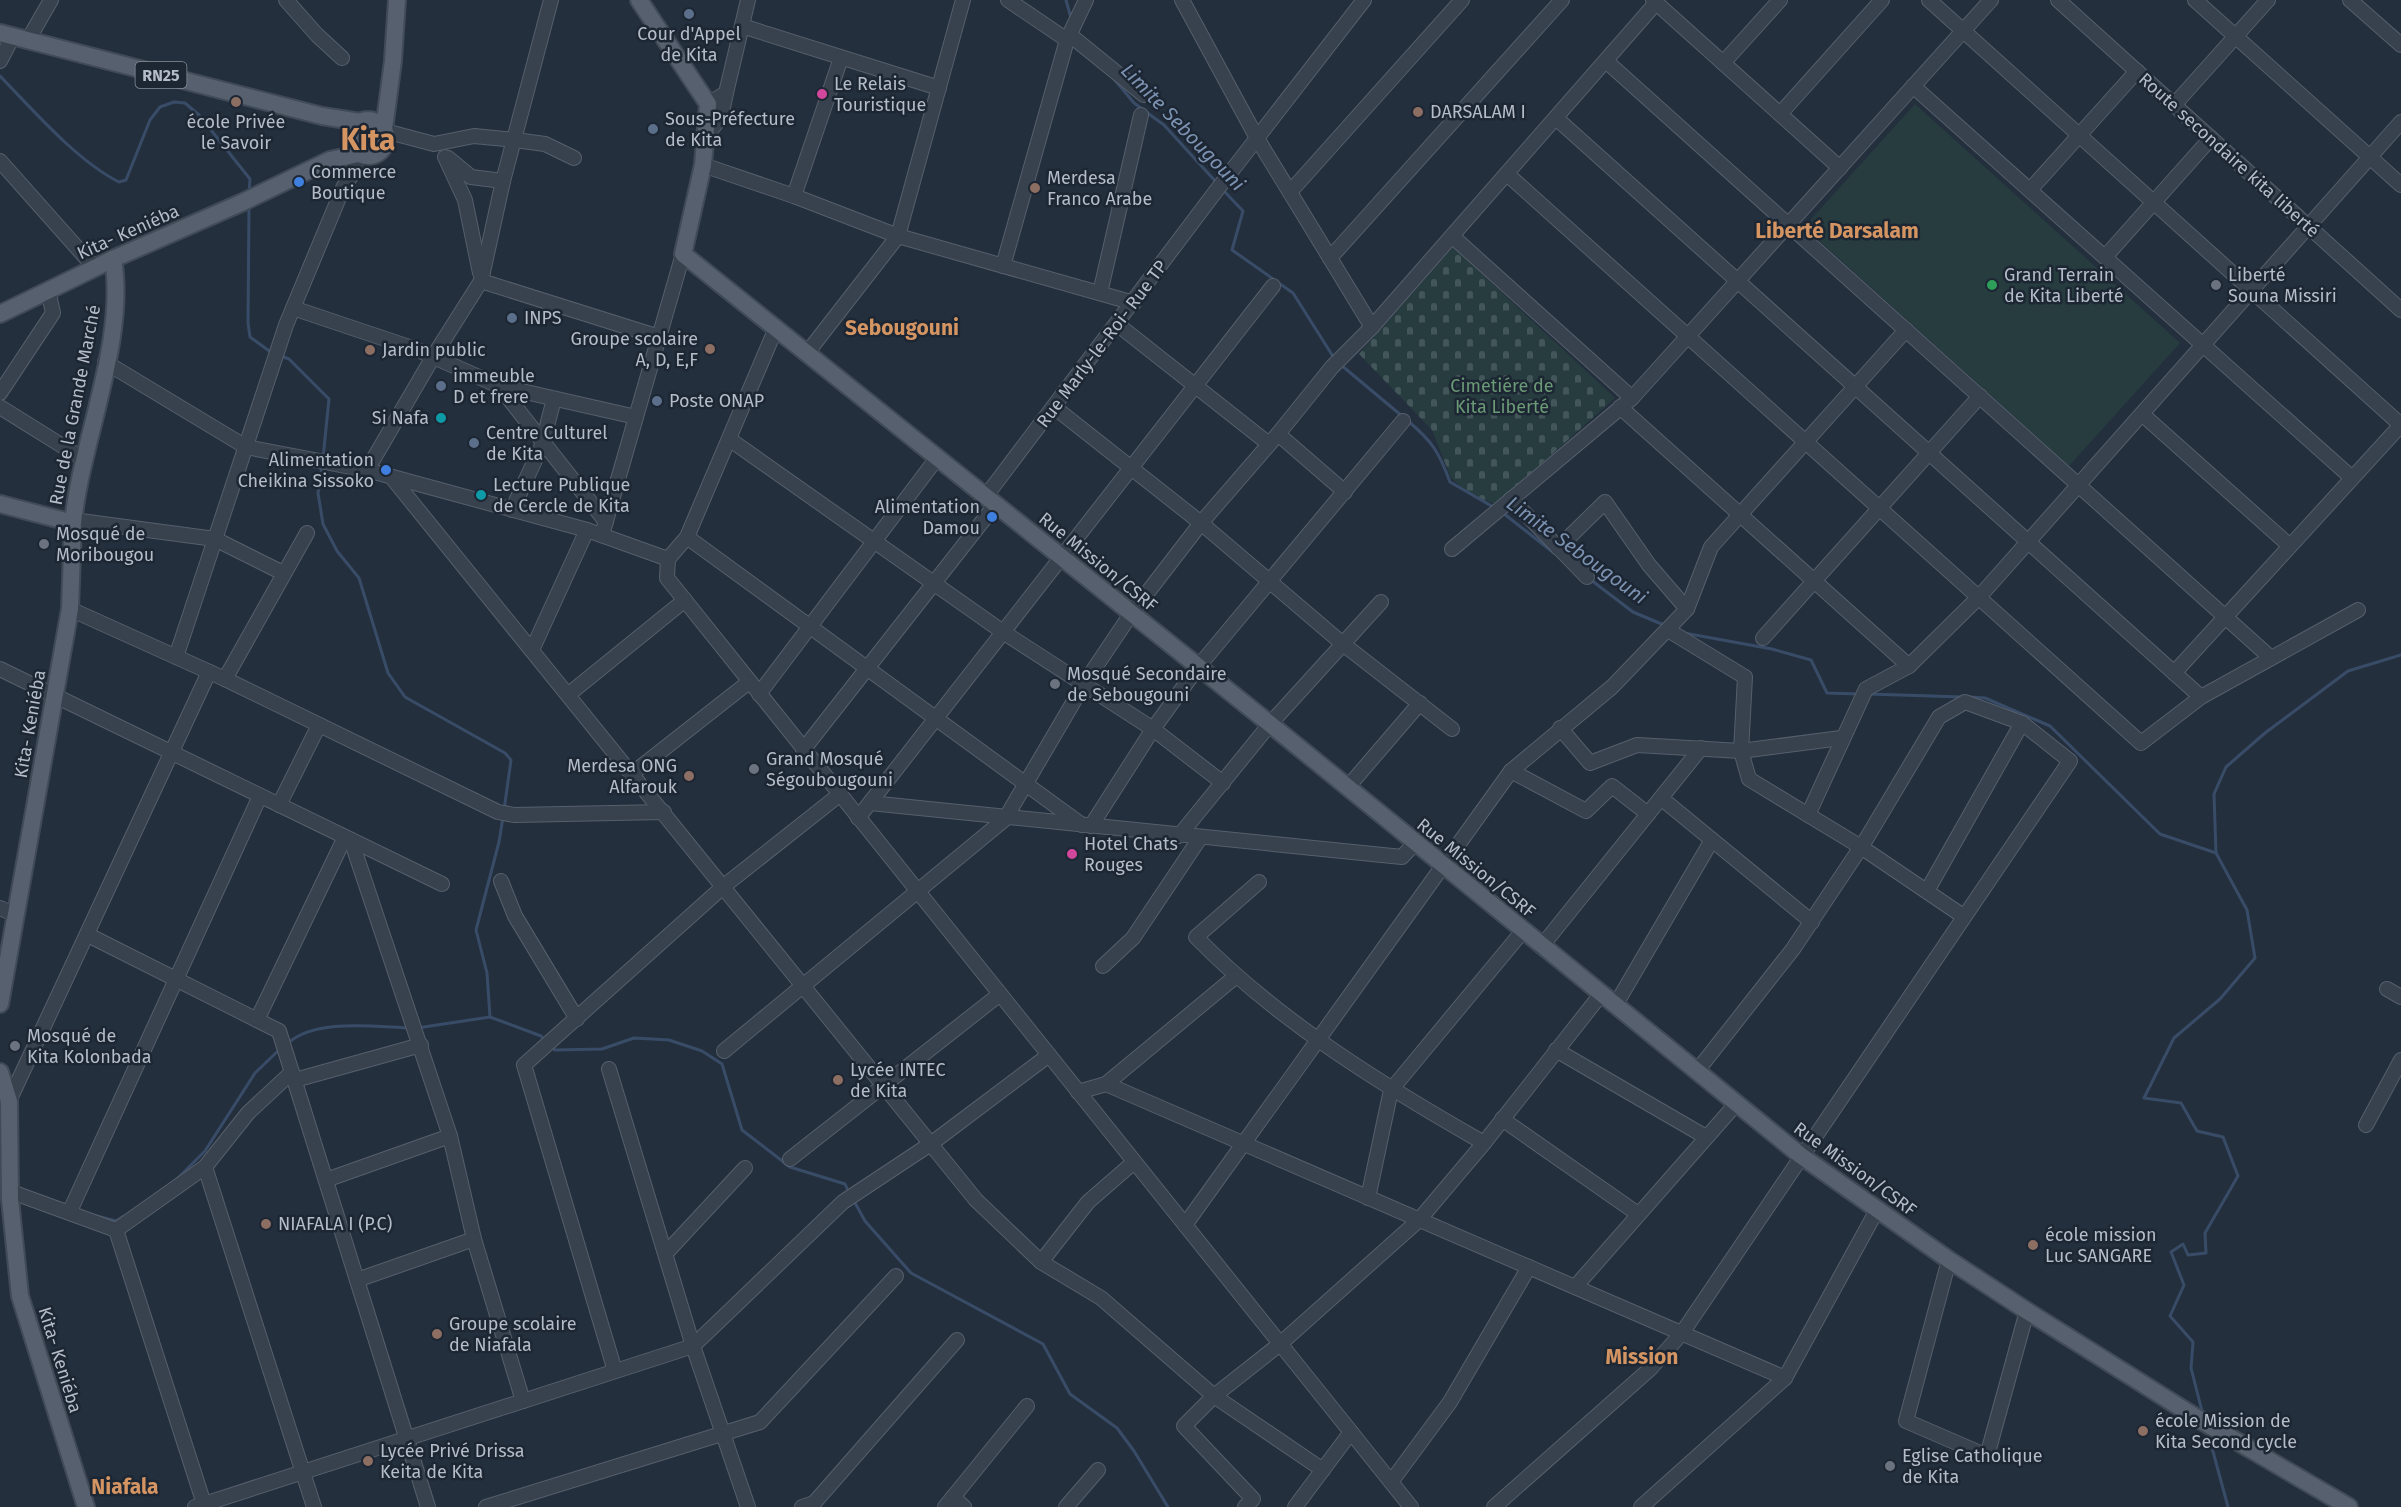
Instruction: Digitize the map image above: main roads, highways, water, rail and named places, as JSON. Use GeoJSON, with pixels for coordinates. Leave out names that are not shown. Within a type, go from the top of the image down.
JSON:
{"type":"FeatureCollection","features":[{"type":"Feature","properties":{"kind":"main road"},"geometry":{"type":"LineString","coordinates":[[388,101],[352,130],[357,150],[375,155],[384,148],[397,0]]}},
{"type":"Feature","properties":{"kind":"main road","name":"Rue Mission/CSRF"},"geometry":{"type":"LineString","coordinates":[[639,0],[708,104],[703,165],[683,254],[1270,724],[1522,932],[1602,993],[1800,1155],[1949,1260],[2027,1311],[2197,1418],[2349,1507]]}},
{"type":"Feature","properties":{"kind":"main road","name":"RN25"},"geometry":{"type":"LineString","coordinates":[[14,36],[322,117],[363,121]]}},
{"type":"Feature","properties":{"kind":"main road","name":"RN25"},"geometry":{"type":"LineString","coordinates":[[322,117],[357,150]]}},
{"type":"Feature","properties":{"kind":"main road"},"geometry":{"type":"LineString","coordinates":[[363,121],[376,122],[384,130]]}},
{"type":"Feature","properties":{"kind":"main road","name":"Kita- Keniéba"},"geometry":{"type":"LineString","coordinates":[[0,314],[113,259],[261,194],[330,160],[357,150]]}},
{"type":"Feature","properties":{"kind":"main road","name":"Rue de la Grande Marché"},"geometry":{"type":"LineString","coordinates":[[73,522],[116,297],[113,259]]}},
{"type":"Feature","properties":{"kind":"main road"},"geometry":{"type":"LineString","coordinates":[[0,504],[73,522]]}},
{"type":"Feature","properties":{"kind":"main road","name":"Kita- Keniéba"},"geometry":{"type":"LineString","coordinates":[[0,1004],[70,609],[73,522]]}},
{"type":"Feature","properties":{"kind":"main road","name":"Kita- Keniéba"},"geometry":{"type":"LineString","coordinates":[[4,1088],[9,1195],[20,1296],[86,1507]]}},
{"type":"Feature","properties":{"kind":"waterway","name":"Limite Sebougouni"},"geometry":{"type":"LineString","coordinates":[[1066,0],[1071,18]]}},
{"type":"Feature","properties":{"kind":"waterway"},"geometry":{"type":"LineString","coordinates":[[0,76],[72,148],[103,173],[119,182],[126,180],[150,120],[160,107],[174,102],[185,103],[199,115],[250,179],[249,193]]}},
{"type":"Feature","properties":{"kind":"waterway","name":"Limite Sebougouni"},"geometry":{"type":"LineString","coordinates":[[1114,79],[1134,103],[1164,125],[1217,183]]}},
{"type":"Feature","properties":{"kind":"waterway","name":"Limite Sebougouni"},"geometry":{"type":"LineString","coordinates":[[1223,190],[1243,211],[1232,250],[1293,293],[1334,358]]}},
{"type":"Feature","properties":{"kind":"waterway"},"geometry":{"type":"LineString","coordinates":[[249,206],[248,323],[250,337],[272,353]]}},
{"type":"Feature","properties":{"kind":"waterway"},"geometry":{"type":"LineString","coordinates":[[281,356],[289,359],[329,399],[323,458]]}},
{"type":"Feature","properties":{"kind":"waterway","name":"Limite Sebougouni"},"geometry":{"type":"LineString","coordinates":[[1341,365],[1402,416]]}},
{"type":"Feature","properties":{"kind":"waterway","name":"Limite Sebougouni"},"geometry":{"type":"LineString","coordinates":[[1408,421],[1434,448],[1450,482],[1495,508]]}},
{"type":"Feature","properties":{"kind":"waterway"},"geometry":{"type":"LineString","coordinates":[[322,465],[318,493],[323,524],[337,551],[359,578],[388,673],[405,697],[505,753],[511,760],[504,810]]}},
{"type":"Feature","properties":{"kind":"waterway","name":"Limite Sebougouni"},"geometry":{"type":"LineString","coordinates":[[1503,513],[1554,553]]}},
{"type":"Feature","properties":{"kind":"waterway","name":"Limite Sebougouni"},"geometry":{"type":"LineString","coordinates":[[1591,580],[1633,612],[1664,625]]}},
{"type":"Feature","properties":{"kind":"waterway","name":"Limite Sebougouni"},"geometry":{"type":"LineString","coordinates":[[1684,633],[1772,649],[1811,660],[1827,693],[1858,694]]}},
{"type":"Feature","properties":{"kind":"waterway"},"geometry":{"type":"LineString","coordinates":[[2216,853],[2214,794],[2226,767],[2265,733],[2348,671],[2401,655]]}},
{"type":"Feature","properties":{"kind":"waterway","name":"Limite Sebougouni"},"geometry":{"type":"LineString","coordinates":[[1868,694],[1963,697]]}},
{"type":"Feature","properties":{"kind":"waterway","name":"Limite Sebougouni"},"geometry":{"type":"LineString","coordinates":[[1970,697],[1985,698],[2050,726],[2160,834],[2216,853],[2247,910],[2255,958],[2220,999],[2174,1038],[2144,1098],[2181,1103],[2197,1131],[2223,1137],[2238,1176],[2205,1233],[2206,1253],[2188,1255],[2183,1244],[2171,1252],[2184,1285],[2170,1316],[2193,1342],[2191,1368],[2203,1415]]}},
{"type":"Feature","properties":{"kind":"waterway"},"geometry":{"type":"LineString","coordinates":[[490,1017],[487,973],[476,930],[499,842],[503,817]]}},
{"type":"Feature","properties":{"kind":"waterway"},"geometry":{"type":"LineString","coordinates":[[417,1028],[490,1017],[541,1036],[546,1041]]}},
{"type":"Feature","properties":{"kind":"waterway"},"geometry":{"type":"LineString","coordinates":[[287,1044],[313,1030],[329,1027],[411,1028]]}},
{"type":"Feature","properties":{"kind":"waterway"},"geometry":{"type":"LineString","coordinates":[[550,1046],[555,1050],[602,1049],[634,1038],[669,1040],[702,1051],[722,1064],[742,1130],[790,1167],[845,1184],[849,1193]]}},
{"type":"Feature","properties":{"kind":"waterway"},"geometry":{"type":"LineString","coordinates":[[176,1180],[205,1151],[255,1073],[279,1050]]}},
{"type":"Feature","properties":{"kind":"waterway"},"geometry":{"type":"LineString","coordinates":[[854,1201],[865,1221],[911,1273],[1043,1344],[1070,1394],[1117,1428],[1134,1451],[1168,1507]]}},
{"type":"Feature","properties":{"kind":"waterway"},"geometry":{"type":"LineString","coordinates":[[93,1215],[116,1221],[124,1216]]}},
{"type":"Feature","properties":{"kind":"waterway","name":"Limite Sebougouni"},"geometry":{"type":"LineString","coordinates":[[2208,1433],[2228,1507]]}},
{"type":"Feature","properties":{"kind":"place","name":"Cour d'Appel de Kita"},"geometry":{"type":"Point","coordinates":[689,14]}},
{"type":"Feature","properties":{"kind":"place","name":"Le Relais Touristique"},"geometry":{"type":"Point","coordinates":[822,94]}},
{"type":"Feature","properties":{"kind":"place","name":"école Privée le Savoir"},"geometry":{"type":"Point","coordinates":[236,102]}},
{"type":"Feature","properties":{"kind":"place","name":"DARSALAM I"},"geometry":{"type":"Point","coordinates":[1418,112]}},
{"type":"Feature","properties":{"kind":"place","name":"Sous-Préfecture de Kita"},"geometry":{"type":"Point","coordinates":[653,129]}},
{"type":"Feature","properties":{"kind":"place","name":"Commerce Boutique"},"geometry":{"type":"Point","coordinates":[299,182]}},
{"type":"Feature","properties":{"kind":"place","name":"Merdesa Franco Arabe"},"geometry":{"type":"Point","coordinates":[1035,188]}},
{"type":"Feature","properties":{"kind":"place","name":"Grand Terrain de Kita Liberté"},"geometry":{"type":"Point","coordinates":[1992,285]}},
{"type":"Feature","properties":{"kind":"place","name":"Liberté Souna Missiri"},"geometry":{"type":"Point","coordinates":[2216,285]}},
{"type":"Feature","properties":{"kind":"place","name":"INPS"},"geometry":{"type":"Point","coordinates":[512,318]}},
{"type":"Feature","properties":{"kind":"place","name":"Groupe scolaire A, D, E,F"},"geometry":{"type":"Point","coordinates":[710,349]}},
{"type":"Feature","properties":{"kind":"place","name":"Jardin public"},"geometry":{"type":"Point","coordinates":[370,350]}},
{"type":"Feature","properties":{"kind":"place","name":"immeuble D et frere"},"geometry":{"type":"Point","coordinates":[441,386]}},
{"type":"Feature","properties":{"kind":"place","name":"Poste ONAP"},"geometry":{"type":"Point","coordinates":[657,401]}},
{"type":"Feature","properties":{"kind":"place","name":"Si Nafa"},"geometry":{"type":"Point","coordinates":[441,418]}},
{"type":"Feature","properties":{"kind":"place","name":"Centre Culturel de Kita"},"geometry":{"type":"Point","coordinates":[474,443]}},
{"type":"Feature","properties":{"kind":"place","name":"Alimentation Cheikina Sissoko"},"geometry":{"type":"Point","coordinates":[386,470]}},
{"type":"Feature","properties":{"kind":"place","name":"Lecture Publique de Cercle de Kita"},"geometry":{"type":"Point","coordinates":[481,495]}},
{"type":"Feature","properties":{"kind":"place","name":"Alimentation Damou"},"geometry":{"type":"Point","coordinates":[992,517]}},
{"type":"Feature","properties":{"kind":"place","name":"Mosqué de Moribougou"},"geometry":{"type":"Point","coordinates":[44,544]}},
{"type":"Feature","properties":{"kind":"place","name":"Mosqué Secondaire de Sebougouni"},"geometry":{"type":"Point","coordinates":[1055,684]}},
{"type":"Feature","properties":{"kind":"place","name":"Grand Mosqué Ségoubougouni"},"geometry":{"type":"Point","coordinates":[754,769]}},
{"type":"Feature","properties":{"kind":"place","name":"Merdesa ONG Alfarouk"},"geometry":{"type":"Point","coordinates":[689,776]}},
{"type":"Feature","properties":{"kind":"place","name":"Hotel Chats Rouges"},"geometry":{"type":"Point","coordinates":[1072,854]}},
{"type":"Feature","properties":{"kind":"place","name":"Mosqué de Kita Kolonbada"},"geometry":{"type":"Point","coordinates":[15,1046]}},
{"type":"Feature","properties":{"kind":"place","name":"Lycée INTEC de Kita"},"geometry":{"type":"Point","coordinates":[838,1080]}},
{"type":"Feature","properties":{"kind":"place","name":"NIAFALA I (P.C)"},"geometry":{"type":"Point","coordinates":[266,1224]}},
{"type":"Feature","properties":{"kind":"place","name":"école mission Luc SANGARE"},"geometry":{"type":"Point","coordinates":[2033,1245]}},
{"type":"Feature","properties":{"kind":"place","name":"Groupe scolaire de Niafala"},"geometry":{"type":"Point","coordinates":[437,1334]}},
{"type":"Feature","properties":{"kind":"place","name":"école Mission de Kita Second cycle"},"geometry":{"type":"Point","coordinates":[2143,1431]}},
{"type":"Feature","properties":{"kind":"place","name":"Lycée Privé Drissa Keita de Kita"},"geometry":{"type":"Point","coordinates":[368,1461]}},
{"type":"Feature","properties":{"kind":"place","name":"Eglise Catholique de Kita"},"geometry":{"type":"Point","coordinates":[1890,1466]}},
{"type":"Feature","properties":{"kind":"district","name":"Kita"},"geometry":{"type":"Point","coordinates":[368,140]}},
{"type":"Feature","properties":{"kind":"district","name":"Liberté Darsalam"},"geometry":{"type":"Point","coordinates":[1837,231]}},
{"type":"Feature","properties":{"kind":"district","name":"Sebougouni"},"geometry":{"type":"Point","coordinates":[902,328]}},
{"type":"Feature","properties":{"kind":"district","name":"Mission"},"geometry":{"type":"Point","coordinates":[1642,1357]}},
{"type":"Feature","properties":{"kind":"district","name":"Niafala"},"geometry":{"type":"Point","coordinates":[125,1487]}},
{"type":"Feature","properties":{"kind":"park label","name":"Cimetiére de Kita Liberté"},"geometry":{"type":"Point","coordinates":[1502,396]}}]}
